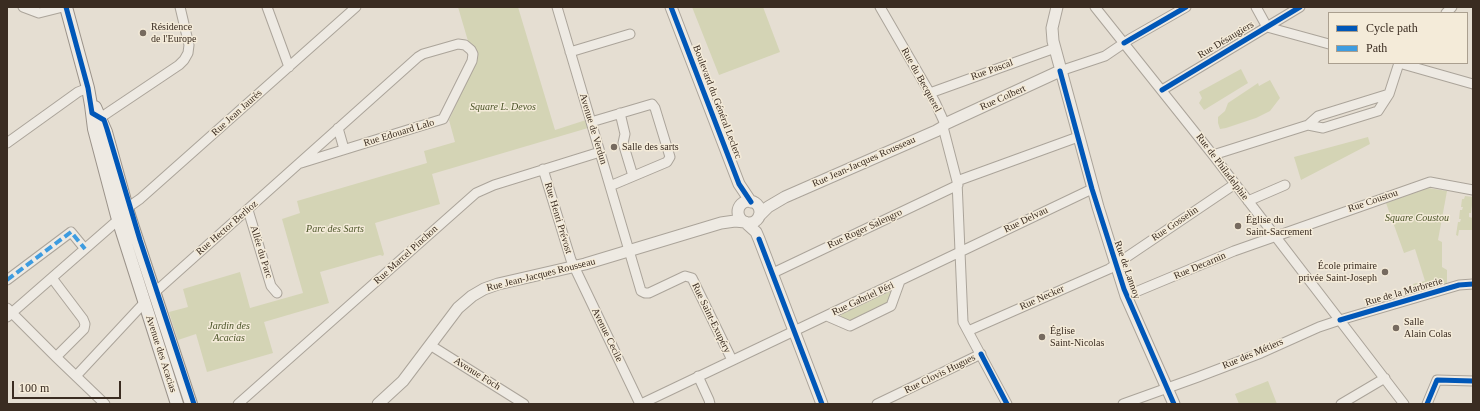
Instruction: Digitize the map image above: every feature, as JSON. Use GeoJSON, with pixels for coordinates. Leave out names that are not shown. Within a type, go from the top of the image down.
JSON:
{"type":"FeatureCollection","features":[{"type":"Feature","properties":{"kind":"main road"},"geometry":{"type":"LineString","coordinates":[[64,7],[88,88],[106,132],[122,216]]}},
{"type":"Feature","properties":{"kind":"main road"},"geometry":{"type":"LineString","coordinates":[[88,88],[94,129],[122,216]]}},
{"type":"Feature","properties":{"kind":"main road","name":"Avenue des Acacias"},"geometry":{"type":"LineString","coordinates":[[122,216],[154,293],[190,404]]}},
{"type":"Feature","properties":{"kind":"main road","name":"Avenue des Acacias"},"geometry":{"type":"LineString","coordinates":[[122,216],[144,303],[177,404]]}},
{"type":"Feature","properties":{"kind":"main road","name":"Avenue des Acacias"},"geometry":{"type":"LineString","coordinates":[[144,303],[154,293]]}},
{"type":"Feature","properties":{"kind":"street"},"geometry":{"type":"LineString","coordinates":[[24,7],[39,13],[64,7]]}},
{"type":"Feature","properties":{"kind":"street"},"geometry":{"type":"LineString","coordinates":[[100,118],[184,60],[188,53],[189,45],[180,7]]}},
{"type":"Feature","properties":{"kind":"street"},"geometry":{"type":"LineString","coordinates":[[267,7],[289,67]]}},
{"type":"Feature","properties":{"kind":"street","name":"Rue Jean Jaurès"},"geometry":{"type":"LineString","coordinates":[[9,313],[85,249],[356,7]]}},
{"type":"Feature","properties":{"kind":"street","name":"Avenue de Verdun"},"geometry":{"type":"LineString","coordinates":[[557,7],[629,251]]}},
{"type":"Feature","properties":{"kind":"street","name":"Boulevard du Général Leclerc"},"geometry":{"type":"LineString","coordinates":[[671,7],[739,184],[741,196],[740,206]]}},
{"type":"Feature","properties":{"kind":"street","name":"Rue du Becquerel"},"geometry":{"type":"LineString","coordinates":[[881,7],[930,93],[944,125],[958,183],[963,322],[968,331]]}},
{"type":"Feature","properties":{"kind":"street","name":"Rue de Lannoy"},"geometry":{"type":"LineString","coordinates":[[1058,7],[1052,31],[1054,48],[1092,188],[1126,296],[1174,404]]}},
{"type":"Feature","properties":{"kind":"street","name":"Rue de Philadelphie"},"geometry":{"type":"LineString","coordinates":[[1095,7],[1213,155],[1404,404]]}},
{"type":"Feature","properties":{"kind":"street"},"geometry":{"type":"LineString","coordinates":[[1060,72],[1105,56],[1124,43],[1186,7]]}},
{"type":"Feature","properties":{"kind":"street"},"geometry":{"type":"LineString","coordinates":[[1256,7],[1267,27],[1328,44]]}},
{"type":"Feature","properties":{"kind":"street","name":"Rue Désaugiers"},"geometry":{"type":"LineString","coordinates":[[1162,90],[1300,7]]}},
{"type":"Feature","properties":{"kind":"street"},"geometry":{"type":"LineString","coordinates":[[570,52],[630,34]]}},
{"type":"Feature","properties":{"kind":"street","name":"Rue Hector Berlioz"},"geometry":{"type":"LineString","coordinates":[[154,293],[301,163],[338,128],[421,56],[458,44],[465,45],[472,52]]}},
{"type":"Feature","properties":{"kind":"street","name":"Rue Pascal"},"geometry":{"type":"LineString","coordinates":[[930,93],[1054,48]]}},
{"type":"Feature","properties":{"kind":"street","name":"Rue Edouard Lalo"},"geometry":{"type":"LineString","coordinates":[[348,148],[443,119],[472,61],[472,52]]}},
{"type":"Feature","properties":{"kind":"street"},"geometry":{"type":"LineString","coordinates":[[1308,125],[1322,128],[1378,111],[1389,94],[1399,64]]}},
{"type":"Feature","properties":{"kind":"street"},"geometry":{"type":"LineString","coordinates":[[1403,64],[1473,84]]}},
{"type":"Feature","properties":{"kind":"street","name":"Rue Colbert"},"geometry":{"type":"LineString","coordinates":[[944,125],[1060,72]]}},
{"type":"Feature","properties":{"kind":"street"},"geometry":{"type":"LineString","coordinates":[[7,143],[78,92],[88,88]]}},
{"type":"Feature","properties":{"kind":"street"},"geometry":{"type":"LineString","coordinates":[[1213,155],[1308,125],[1318,116],[1389,94]]}},
{"type":"Feature","properties":{"kind":"street"},"geometry":{"type":"LineString","coordinates":[[591,122],[650,104],[654,106],[670,157],[667,162],[610,186]]}},
{"type":"Feature","properties":{"kind":"street"},"geometry":{"type":"LineString","coordinates":[[620,113],[625,134],[623,143],[633,176]]}},
{"type":"Feature","properties":{"kind":"street","name":"Rue Jean-Jacques Rousseau"},"geometry":{"type":"LineString","coordinates":[[378,404],[399,385],[462,304],[484,289],[498,284],[629,251],[731,221],[752,220],[768,207],[785,197],[944,125]]}},
{"type":"Feature","properties":{"kind":"street"},"geometry":{"type":"LineString","coordinates":[[338,128],[348,148]]}},
{"type":"Feature","properties":{"kind":"street","name":"Rue Roger Salengro"},"geometry":{"type":"LineString","coordinates":[[773,273],[958,183],[1078,137]]}},
{"type":"Feature","properties":{"kind":"street","name":"Rue Hector Berlioz"},"geometry":{"type":"LineString","coordinates":[[301,163],[348,148]]}},
{"type":"Feature","properties":{"kind":"street","name":"Rue Marcel Pinchon"},"geometry":{"type":"LineString","coordinates":[[238,404],[476,192],[485,187],[600,152]]}},
{"type":"Feature","properties":{"kind":"street","name":"Rue Henri Prévost"},"geometry":{"type":"LineString","coordinates":[[543,169],[574,266]]}},
{"type":"Feature","properties":{"kind":"street","name":"Rue Coustou"},"geometry":{"type":"LineString","coordinates":[[1275,236],[1430,182],[1473,190]]}},
{"type":"Feature","properties":{"kind":"street","name":"Boulevard du Général Leclerc"},"geometry":{"type":"LineString","coordinates":[[739,184],[752,202]]}},
{"type":"Feature","properties":{"kind":"street","name":"Rue Gosselin"},"geometry":{"type":"LineString","coordinates":[[1116,265],[1235,184]]}},
{"type":"Feature","properties":{"kind":"street"},"geometry":{"type":"LineString","coordinates":[[1248,201],[1285,185]]}},
{"type":"Feature","properties":{"kind":"street","name":"Rue Delvau"},"geometry":{"type":"LineString","coordinates":[[960,252],[1092,188]]}},
{"type":"Feature","properties":{"kind":"street","name":"Rue Jean-Jacques Rousseau"},"geometry":{"type":"LineString","coordinates":[[752,202],[759,203],[785,197]]}},
{"type":"Feature","properties":{"kind":"street"},"geometry":{"type":"LineString","coordinates":[[745,202],[752,202],[759,209],[752,220],[739,217],[738,211],[740,206],[745,202]]}},
{"type":"Feature","properties":{"kind":"street","name":"Rue Jean-Jacques Rousseau"},"geometry":{"type":"LineString","coordinates":[[704,228],[727,216],[740,206]]}},
{"type":"Feature","properties":{"kind":"street","name":"Allée du Parc"},"geometry":{"type":"LineString","coordinates":[[248,210],[271,286],[277,294]]}},
{"type":"Feature","properties":{"kind":"street"},"geometry":{"type":"LineString","coordinates":[[752,220],[822,404]]}},
{"type":"Feature","properties":{"kind":"street"},"geometry":{"type":"LineString","coordinates":[[7,280],[71,232],[85,249]]}},
{"type":"Feature","properties":{"kind":"street","name":"Rue Decarnin"},"geometry":{"type":"LineString","coordinates":[[1126,296],[1234,251],[1275,236]]}},
{"type":"Feature","properties":{"kind":"street","name":"Rue Saint-Exupéry"},"geometry":{"type":"LineString","coordinates":[[629,251],[640,289],[643,293],[652,292],[685,276],[692,278],[732,360]]}},
{"type":"Feature","properties":{"kind":"street","name":"Rue Gabriel Péri"},"geometry":{"type":"LineString","coordinates":[[641,404],[960,252]]}},
{"type":"Feature","properties":{"kind":"street","name":"Rue Necker"},"geometry":{"type":"LineString","coordinates":[[968,331],[1116,265]]}},
{"type":"Feature","properties":{"kind":"street","name":"Avenue Cecile"},"geometry":{"type":"LineString","coordinates":[[574,266],[641,404]]}},
{"type":"Feature","properties":{"kind":"street"},"geometry":{"type":"LineString","coordinates":[[52,278],[83,319],[85,324],[84,329],[56,358]]}},
{"type":"Feature","properties":{"kind":"street","name":"Rue Gabriel Péri"},"geometry":{"type":"LineString","coordinates":[[827,316],[850,326],[891,306],[900,281]]}},
{"type":"Feature","properties":{"kind":"street","name":"Rue de la Marbrerie"},"geometry":{"type":"LineString","coordinates":[[1340,320],[1459,285],[1473,284]]}},
{"type":"Feature","properties":{"kind":"street"},"geometry":{"type":"LineString","coordinates":[[76,376],[144,303]]}},
{"type":"Feature","properties":{"kind":"street"},"geometry":{"type":"LineString","coordinates":[[9,313],[105,404]]}},
{"type":"Feature","properties":{"kind":"street","name":"Rue des Métiers"},"geometry":{"type":"LineString","coordinates":[[1123,404],[1261,353],[1295,337],[1340,320]]}},
{"type":"Feature","properties":{"kind":"street"},"geometry":{"type":"LineString","coordinates":[[968,331],[1008,404]]}},
{"type":"Feature","properties":{"kind":"street","name":"Avenue Foch"},"geometry":{"type":"LineString","coordinates":[[430,345],[524,404]]}},
{"type":"Feature","properties":{"kind":"street","name":"Rue Clovis Hugues"},"geometry":{"type":"LineString","coordinates":[[877,404],[981,354]]}},
{"type":"Feature","properties":{"kind":"street"},"geometry":{"type":"LineString","coordinates":[[698,376],[710,404]]}},
{"type":"Feature","properties":{"kind":"street"},"geometry":{"type":"LineString","coordinates":[[1341,404],[1385,378]]}},
{"type":"Feature","properties":{"kind":"street"},"geometry":{"type":"LineString","coordinates":[[1427,404],[1437,380],[1473,380]]}},
{"type":"Feature","properties":{"kind":"green space"},"geometry":{"type":"Polygon","coordinates":[[[458,7],[518,7],[555,130],[586,120],[588,128],[432,174],[440,204],[375,223],[384,254],[383,256],[380,255],[320,272],[329,303],[264,322],[273,353],[207,372],[196,334],[178,340],[169,312],[188,307],[183,289],[240,272],[250,308],[303,293],[282,219],[300,213],[297,201],[427,163],[424,151],[455,142],[449,120],[476,61],[476,51],[474,46],[468,41],[458,7]]]}},
{"type":"Feature","properties":{"kind":"green space"},"geometry":{"type":"Polygon","coordinates":[[[692,7],[763,7],[780,52],[719,75],[692,7]]]}},
{"type":"Feature","properties":{"kind":"green space"},"geometry":{"type":"Polygon","coordinates":[[[1241,69],[1248,83],[1204,110],[1199,103],[1202,98],[1199,92],[1241,69]]]}},
{"type":"Feature","properties":{"kind":"green space"},"geometry":{"type":"Polygon","coordinates":[[[1270,80],[1280,98],[1270,111],[1256,118],[1220,129],[1218,117],[1225,111],[1228,103],[1258,83],[1259,86],[1270,80]]]}},
{"type":"Feature","properties":{"kind":"green space"},"geometry":{"type":"Polygon","coordinates":[[[1368,137],[1370,144],[1301,180],[1294,157],[1368,137]]]}},
{"type":"Feature","properties":{"kind":"green space","name":"Square Coustou"},"geometry":{"type":"Polygon","coordinates":[[[1428,188],[1447,191],[1438,240],[1442,242],[1442,267],[1447,270],[1447,283],[1416,292],[1413,284],[1425,281],[1415,249],[1404,253],[1386,203],[1428,188]]]}},
{"type":"Feature","properties":{"kind":"green space"},"geometry":{"type":"Polygon","coordinates":[[[1465,196],[1473,197],[1469,217],[1473,218],[1473,230],[1459,230],[1458,236],[1456,235],[1458,222],[1460,222],[1461,219],[1459,219],[1460,210],[1462,210],[1462,199],[1464,199],[1465,196]]]}},
{"type":"Feature","properties":{"kind":"green space"},"geometry":{"type":"Polygon","coordinates":[[[891,291],[889,304],[851,322],[840,317],[842,314],[891,291]]]}},
{"type":"Feature","properties":{"kind":"green space"},"geometry":{"type":"Polygon","coordinates":[[[1268,381],[1277,404],[1239,404],[1235,394],[1268,381]]]}},
{"type":"Feature","properties":{"kind":"marked path"},"geometry":{"type":"LineString","coordinates":[[7,280],[71,232],[85,249]]}},
{"type":"Feature","properties":{"kind":"cycle path"},"geometry":{"type":"LineString","coordinates":[[66,7],[88,88],[92,113],[104,120],[140,240],[194,404]]}},
{"type":"Feature","properties":{"kind":"cycle path"},"geometry":{"type":"LineString","coordinates":[[671,7],[739,184],[751,202]]}},
{"type":"Feature","properties":{"kind":"cycle path"},"geometry":{"type":"LineString","coordinates":[[1124,43],[1186,7]]}},
{"type":"Feature","properties":{"kind":"cycle path"},"geometry":{"type":"LineString","coordinates":[[1162,90],[1300,7]]}},
{"type":"Feature","properties":{"kind":"cycle path"},"geometry":{"type":"LineString","coordinates":[[1060,71],[1092,189],[1124,289],[1174,404]]}},
{"type":"Feature","properties":{"kind":"cycle path"},"geometry":{"type":"LineString","coordinates":[[759,239],[822,404]]}},
{"type":"Feature","properties":{"kind":"cycle path"},"geometry":{"type":"LineString","coordinates":[[1340,320],[1459,285],[1473,284]]}},
{"type":"Feature","properties":{"kind":"cycle path"},"geometry":{"type":"LineString","coordinates":[[981,354],[1007,404]]}},
{"type":"Feature","properties":{"kind":"cycle path"},"geometry":{"type":"LineString","coordinates":[[1427,404],[1437,380],[1473,381]]}},
{"type":"Feature","properties":{"kind":"place","name":"Résidence de l'Europe"},"geometry":{"type":"Point","coordinates":[143,33]}},
{"type":"Feature","properties":{"kind":"place","name":"Salle des sarts"},"geometry":{"type":"Point","coordinates":[614,147]}},
{"type":"Feature","properties":{"kind":"place","name":"Église du Saint-Sacrement"},"geometry":{"type":"Point","coordinates":[1238,226]}},
{"type":"Feature","properties":{"kind":"place","name":"École primaire privée Saint-Joseph"},"geometry":{"type":"Point","coordinates":[1385,272]}},
{"type":"Feature","properties":{"kind":"place","name":"Salle Alain Colas"},"geometry":{"type":"Point","coordinates":[1396,328]}},
{"type":"Feature","properties":{"kind":"place","name":"Église Saint-Nicolas"},"geometry":{"type":"Point","coordinates":[1042,337]}},
{"type":"Feature","properties":{"kind":"park label","name":"Square L. Devos"},"geometry":{"type":"Point","coordinates":[503,107]}},
{"type":"Feature","properties":{"kind":"park label","name":"Parc des Sarts"},"geometry":{"type":"Point","coordinates":[335,229]}},
{"type":"Feature","properties":{"kind":"park label","name":"Jardin des Acacias"},"geometry":{"type":"Point","coordinates":[229,332]}}]}
